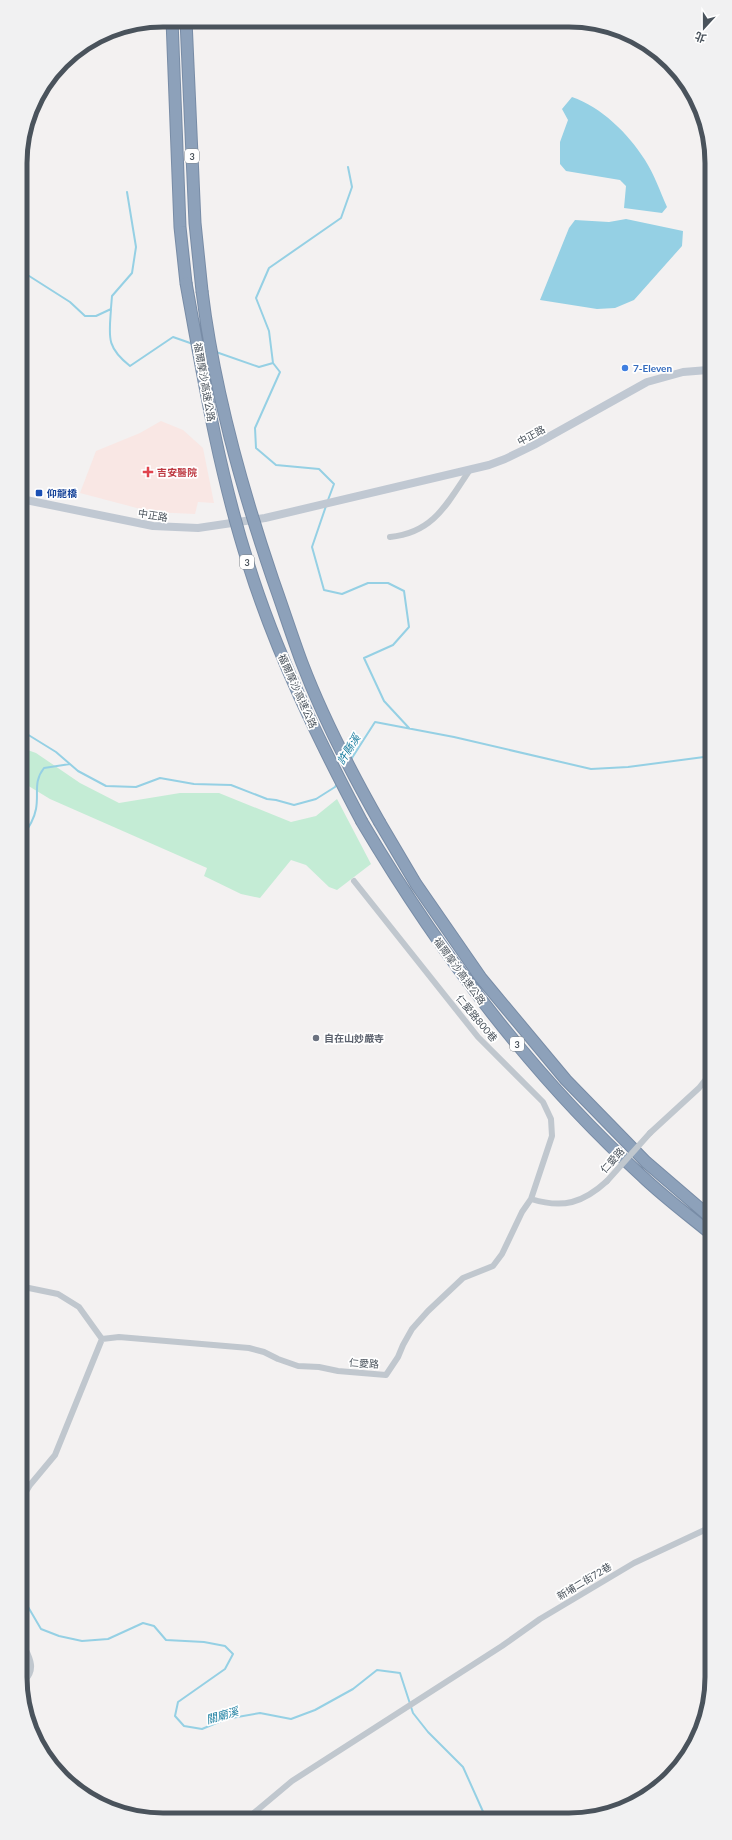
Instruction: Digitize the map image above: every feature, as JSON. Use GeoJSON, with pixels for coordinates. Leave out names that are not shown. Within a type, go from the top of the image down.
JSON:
{"type":"FeatureCollection","features":[{"type":"Feature","properties":{"kind":"highway","name":"福爾摩沙高速公路"},"geometry":{"type":"LineString","coordinates":[[172,27],[180,227],[186,283],[215,441],[248,563],[289,674],[338,777],[362,822],[426,924],[497,1020],[587,1122],[643,1177],[705,1229]]}},
{"type":"Feature","properties":{"kind":"highway","name":"福爾摩沙高速公路"},"geometry":{"type":"LineString","coordinates":[[186,27],[195,223],[206,323],[226,423],[250,514],[302,664],[352,773],[380,823],[416,884],[481,978],[566,1080],[646,1162],[705,1213]]}},
{"type":"Feature","properties":{"kind":"main road","name":"中正路"},"geometry":{"type":"LineString","coordinates":[[27,500],[152,526],[180,529],[224,525],[283,514],[469,471],[505,459],[647,382],[683,372],[705,370]]}},
{"type":"Feature","properties":{"kind":"street"},"geometry":{"type":"LineString","coordinates":[[390,537],[407,535],[426,525],[440,513],[469,471]]}},
{"type":"Feature","properties":{"kind":"street","name":"仁愛路800巷"},"geometry":{"type":"LineString","coordinates":[[354,882],[478,1037],[543,1102],[551,1119],[552,1136],[531,1199]]}},
{"type":"Feature","properties":{"kind":"street","name":"仁愛路"},"geometry":{"type":"LineString","coordinates":[[102,1339],[119,1337],[249,1348],[264,1352],[298,1366],[386,1375],[398,1357],[402,1345],[412,1329],[428,1310],[463,1278],[493,1266],[502,1254],[522,1212],[531,1199],[544,1203],[558,1204],[575,1202],[593,1194],[607,1181],[650,1133],[699,1088],[705,1080]]}},
{"type":"Feature","properties":{"kind":"street"},"geometry":{"type":"LineString","coordinates":[[27,1288],[58,1294],[79,1307],[102,1339],[55,1455],[27,1490]]}},
{"type":"Feature","properties":{"kind":"street","name":"新埔二街72巷"},"geometry":{"type":"LineString","coordinates":[[254,1813],[292,1781],[540,1619],[634,1563],[705,1530]]}},
{"type":"Feature","properties":{"kind":"street"},"geometry":{"type":"LineString","coordinates":[[27,1653],[32,1665],[30,1675],[27,1678]]}},
{"type":"Feature","properties":{"kind":"shaded area","name":"吉安醫院"},"geometry":{"type":"Polygon","coordinates":[[[161,421],[183,430],[203,448],[214,503],[198,502],[195,514],[152,512],[80,493],[96,451],[140,433],[161,421]]]}},
{"type":"Feature","properties":{"kind":"green space"},"geometry":{"type":"Polygon","coordinates":[[[27,750],[36,753],[80,783],[119,803],[180,793],[219,793],[291,822],[316,816],[337,799],[371,864],[337,890],[329,887],[306,865],[291,860],[260,898],[241,894],[204,876],[207,868],[50,799],[27,785],[27,750]]]}},
{"type":"Feature","properties":{"kind":"water"},"geometry":{"type":"Polygon","coordinates":[[[572,97],[593,107],[613,122],[638,150],[651,171],[667,207],[662,213],[624,208],[626,186],[620,180],[566,171],[560,164],[560,142],[568,120],[562,109],[572,97]]]}},
{"type":"Feature","properties":{"kind":"water"},"geometry":{"type":"Polygon","coordinates":[[[626,219],[683,231],[682,246],[634,300],[615,308],[597,309],[540,300],[569,228],[575,220],[609,222],[626,219]]]}},
{"type":"Feature","properties":{"kind":"waterway"},"geometry":{"type":"LineString","coordinates":[[273,363],[269,331],[256,298],[269,268],[341,218],[352,187],[348,167]]}},
{"type":"Feature","properties":{"kind":"waterway"},"geometry":{"type":"LineString","coordinates":[[111,308],[112,296],[132,273],[136,247],[127,192]]}},
{"type":"Feature","properties":{"kind":"waterway"},"geometry":{"type":"LineString","coordinates":[[27,275],[70,302],[85,316],[96,316],[111,309],[111,341],[117,353],[130,366],[173,337],[193,344]]}},
{"type":"Feature","properties":{"kind":"waterway"},"geometry":{"type":"LineString","coordinates":[[216,352],[259,367],[273,363],[280,372],[255,428],[256,448],[276,465],[319,469],[334,484],[328,500]]}},
{"type":"Feature","properties":{"kind":"waterway"},"geometry":{"type":"LineString","coordinates":[[326,506],[312,547],[324,590],[342,594],[368,583],[388,583],[404,591],[409,627],[393,645],[364,658],[384,701],[409,728]]}},
{"type":"Feature","properties":{"kind":"waterway","name":"許縣溪"},"geometry":{"type":"LineString","coordinates":[[350,761],[375,722],[454,737],[591,769],[628,767],[705,756]]}},
{"type":"Feature","properties":{"kind":"waterway","name":"許縣溪"},"geometry":{"type":"LineString","coordinates":[[27,734],[56,752],[78,771],[106,786],[136,787],[160,778],[194,784],[231,785],[267,799],[294,805],[316,799],[335,787],[338,782]]}},
{"type":"Feature","properties":{"kind":"waterway"},"geometry":{"type":"LineString","coordinates":[[27,829],[34,817],[37,803],[37,783],[44,768],[70,764]]}},
{"type":"Feature","properties":{"kind":"waterway","name":"關廟溪"},"geometry":{"type":"LineString","coordinates":[[27,1605],[41,1629],[59,1636],[82,1641],[108,1639],[143,1623],[154,1626],[166,1640],[204,1642],[225,1646],[233,1654],[225,1669],[178,1702],[175,1716],[184,1726],[202,1729],[226,1719],[260,1713],[291,1719],[315,1710],[353,1689],[377,1670],[400,1673],[413,1713],[428,1732],[463,1767],[484,1813]]}},
{"type":"Feature","properties":{"kind":"place","name":"7-Eleven"},"geometry":{"type":"Point","coordinates":[625,368]}},
{"type":"Feature","properties":{"kind":"place","name":"吉安醫院"},"geometry":{"type":"Point","coordinates":[148,472]}},
{"type":"Feature","properties":{"kind":"place","name":"仰龍橋"},"geometry":{"type":"Point","coordinates":[39,493]}},
{"type":"Feature","properties":{"kind":"place","name":"自在山妙嚴寺"},"geometry":{"type":"Point","coordinates":[316,1038]}}]}
